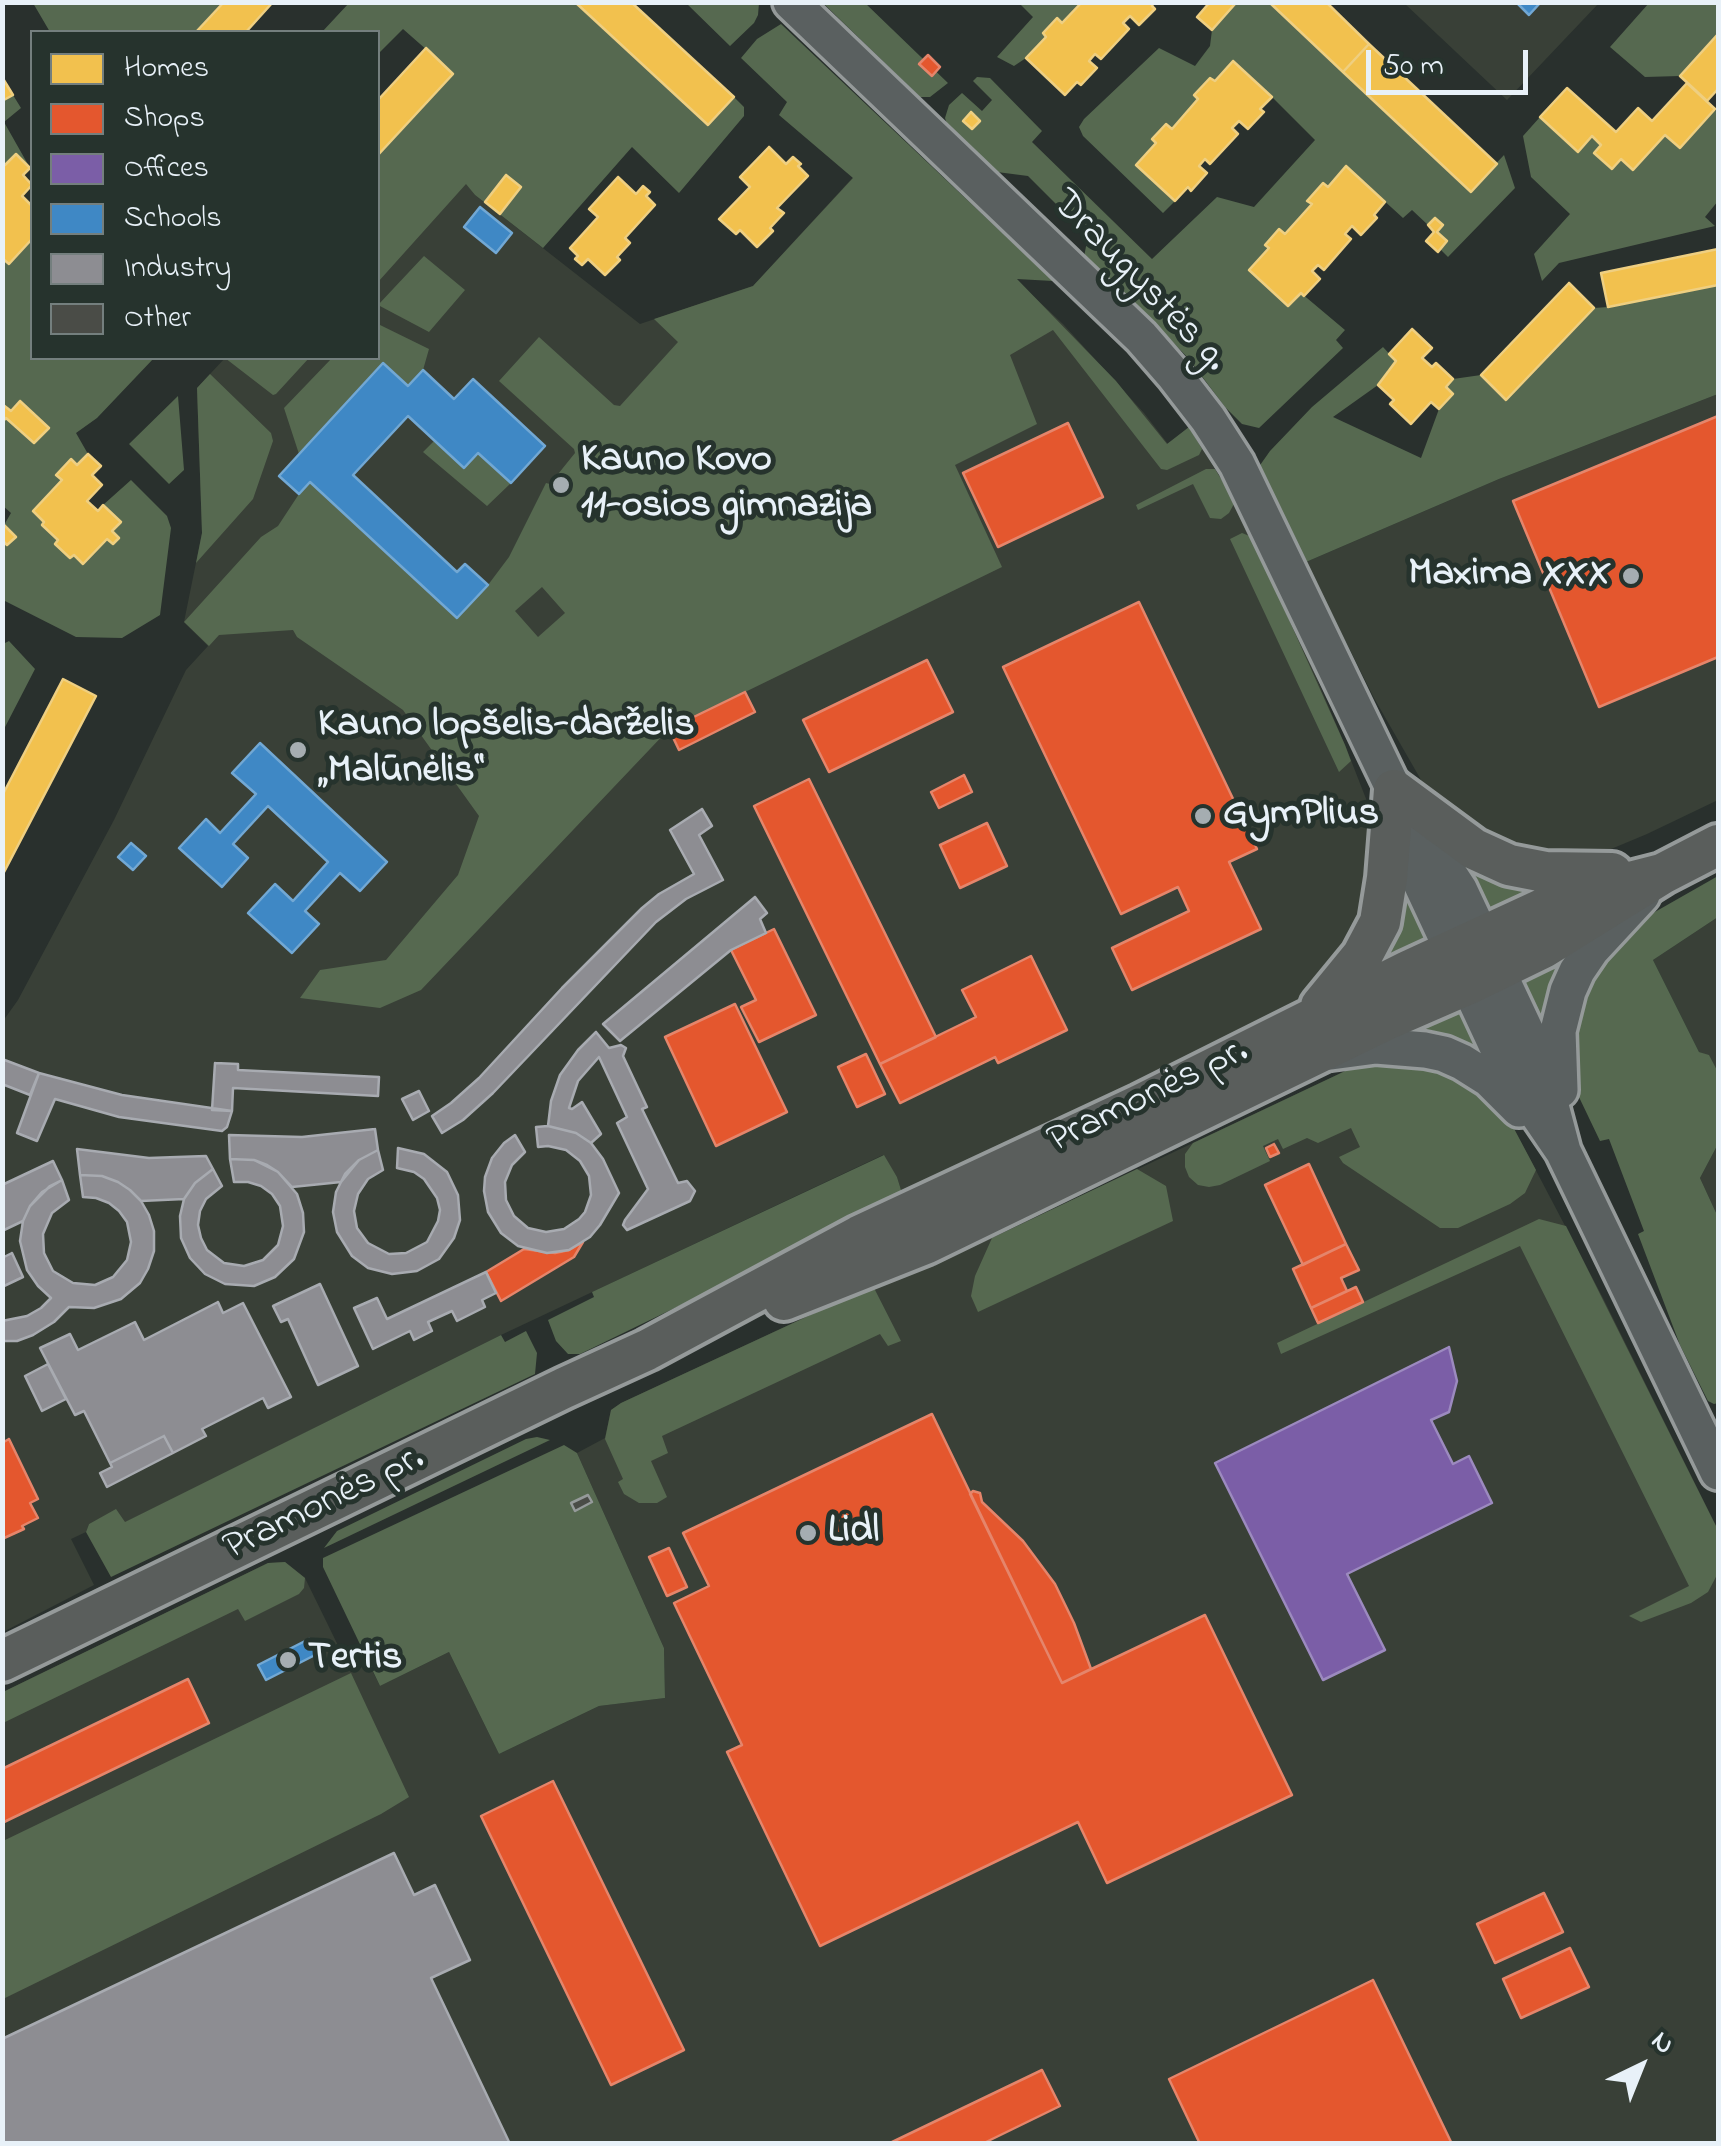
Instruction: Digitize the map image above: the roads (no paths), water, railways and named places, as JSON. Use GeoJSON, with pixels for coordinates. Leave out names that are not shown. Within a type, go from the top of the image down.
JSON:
{"type":"FeatureCollection","features":[{"type":"Feature","properties":{"kind":"main road","name":"Draugystės g."},"geometry":{"type":"LineString","coordinates":[[792,2],[1141,337],[1174,374],[1237,464],[1394,790],[1420,881],[1538,1058],[1564,1151],[1718,1472]]}},
{"type":"Feature","properties":{"kind":"main road"},"geometry":{"type":"LineString","coordinates":[[1394,790],[1474,850],[1509,866],[1545,872],[1662,874]]}},
{"type":"Feature","properties":{"kind":"main road"},"geometry":{"type":"LineString","coordinates":[[1394,790],[1380,922],[1312,1037],[1425,1050],[1462,1062],[1489,1079],[1564,1151]]}},
{"type":"Feature","properties":{"kind":"main road","name":"Pramonės pr."},"geometry":{"type":"LineString","coordinates":[[2,1660],[647,1350],[859,1236],[1140,1104],[1312,1037],[1475,961],[1544,948],[1662,874],[1718,845]]}},
{"type":"Feature","properties":{"kind":"main road"},"geometry":{"type":"LineString","coordinates":[[1564,1151],[1558,1031],[1568,990],[1592,948],[1662,874]]}},
{"type":"Feature","properties":{"kind":"place","name":"Kauno Kovo 11-osios gimnazija"},"geometry":{"type":"Point","coordinates":[561,485]}},
{"type":"Feature","properties":{"kind":"place","name":"Maxima XXX"},"geometry":{"type":"Point","coordinates":[1631,576]}},
{"type":"Feature","properties":{"kind":"place","name":"Kauno lopšelis-darželis „Malūnėlis“"},"geometry":{"type":"Point","coordinates":[298,750]}},
{"type":"Feature","properties":{"kind":"place","name":"GymPlius"},"geometry":{"type":"Point","coordinates":[1203,816]}},
{"type":"Feature","properties":{"kind":"place","name":"Lidl"},"geometry":{"type":"Point","coordinates":[808,1533]}},
{"type":"Feature","properties":{"kind":"place","name":"Tertis"},"geometry":{"type":"Point","coordinates":[288,1660]}}]}
